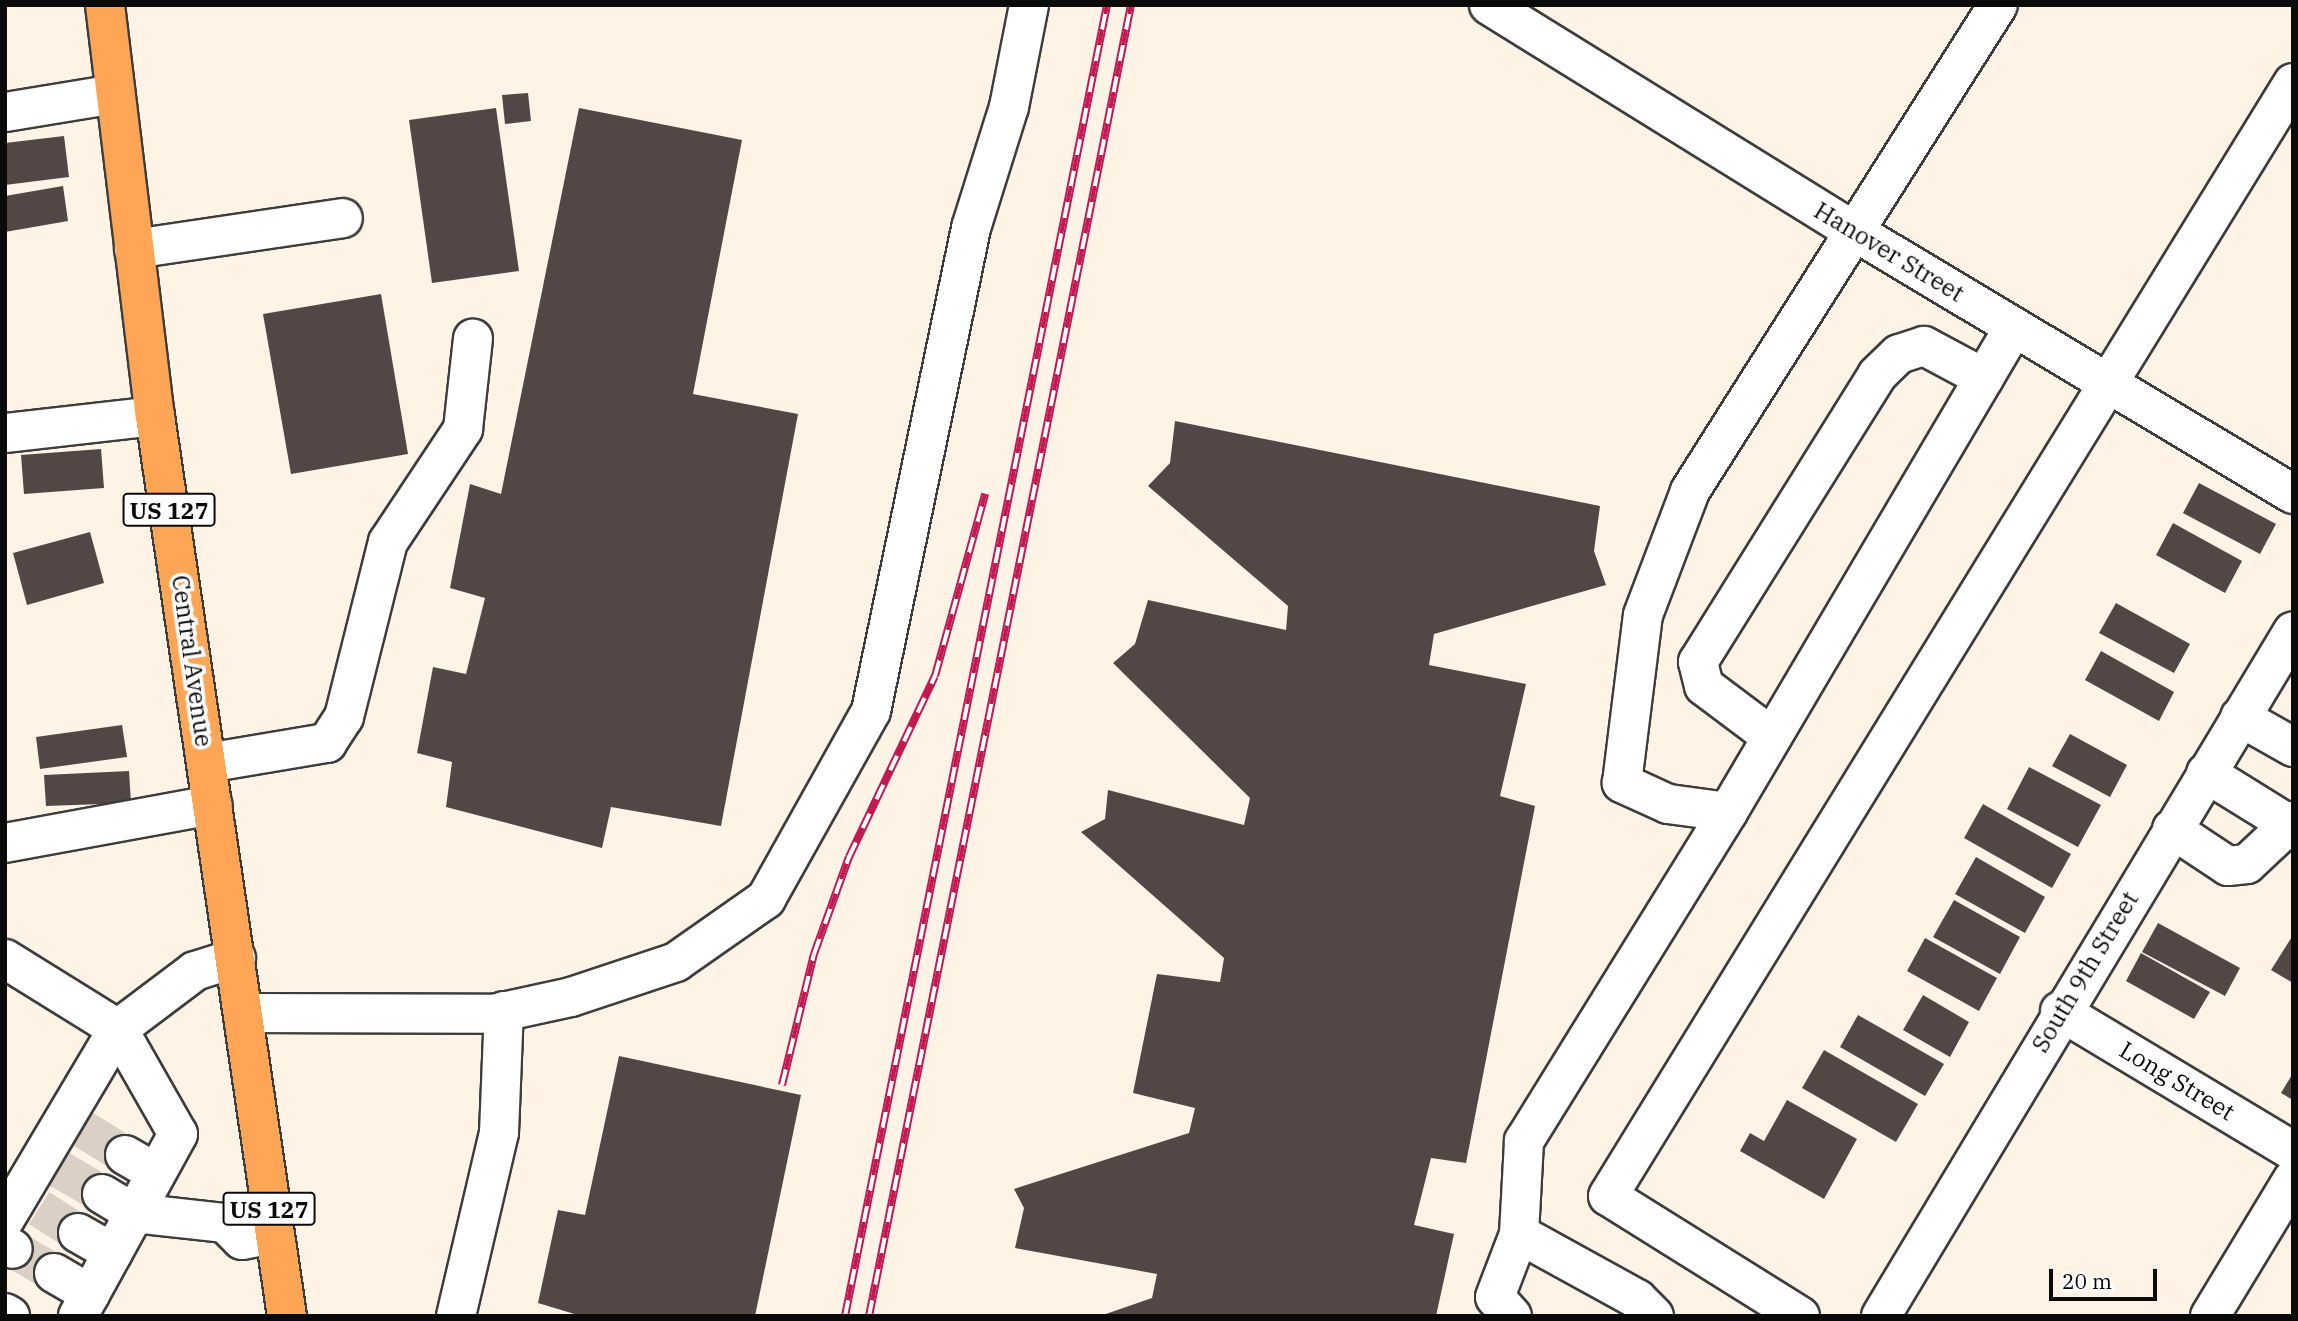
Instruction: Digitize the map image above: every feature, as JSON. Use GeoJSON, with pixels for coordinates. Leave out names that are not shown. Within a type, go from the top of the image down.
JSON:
{"type":"FeatureCollection","features":[{"type":"Feature","properties":{"kind":"main road","name":"Central Avenue"},"geometry":{"type":"LineString","coordinates":[[106,5],[155,416],[244,1013],[270,1217],[287,1316]]}},
{"type":"Feature","properties":{"kind":"street"},"geometry":{"type":"LineString","coordinates":[[244,1013],[504,1011],[571,997],[676,962],[766,899],[871,711],[971,228],[1009,107],[1029,5]]}},
{"type":"Feature","properties":{"kind":"street","name":"Hanover Street"},"geometry":{"type":"LineString","coordinates":[[1489,5],[1852,230],[2293,494]]}},
{"type":"Feature","properties":{"kind":"street"},"geometry":{"type":"LineString","coordinates":[[1728,812],[1668,804],[1622,783],[1643,615],[1690,491],[1852,230],[1998,5]]}},
{"type":"Feature","properties":{"kind":"street"},"geometry":{"type":"LineString","coordinates":[[1800,1316],[1608,1196],[2106,382],[2293,83]]}},
{"type":"Feature","properties":{"kind":"street"},"geometry":{"type":"LineString","coordinates":[[5,112],[115,94]]}},
{"type":"Feature","properties":{"kind":"street"},"geometry":{"type":"LineString","coordinates":[[134,249],[343,218]]}},
{"type":"Feature","properties":{"kind":"street"},"geometry":{"type":"LineString","coordinates":[[1512,1316],[1495,1297],[1518,1234],[1524,1141],[1728,812],[2014,327]]}},
{"type":"Feature","properties":{"kind":"street"},"geometry":{"type":"LineString","coordinates":[[207,763],[327,743],[344,717],[388,542],[463,429],[474,339]]}},
{"type":"Feature","properties":{"kind":"street"},"geometry":{"type":"LineString","coordinates":[[1772,737],[1704,686],[1698,662],[1877,375],[1899,354],[1924,346],[1984,377]]}},
{"type":"Feature","properties":{"kind":"street"},"geometry":{"type":"LineString","coordinates":[[5,433],[155,416]]}},
{"type":"Feature","properties":{"kind":"street","name":"South 9th Street"},"geometry":{"type":"LineString","coordinates":[[1881,1316],[2060,1011],[2240,717],[2287,652]]}},
{"type":"Feature","properties":{"kind":"street"},"geometry":{"type":"LineString","coordinates":[[2240,717],[2293,747]]}},
{"type":"Feature","properties":{"kind":"street"},"geometry":{"type":"LineString","coordinates":[[2172,829],[2228,866],[2247,864],[2291,823],[2206,773]]}},
{"type":"Feature","properties":{"kind":"street"},"geometry":{"type":"LineString","coordinates":[[5,844],[213,805]]}},
{"type":"Feature","properties":{"kind":"street"},"geometry":{"type":"LineString","coordinates":[[16,1223],[74,1123],[118,1029],[195,971],[236,958]]}},
{"type":"Feature","properties":{"kind":"street"},"geometry":{"type":"LineString","coordinates":[[5,959],[118,1029],[178,1134],[141,1164],[135,1213],[84,1305],[54,1273]]}},
{"type":"Feature","properties":{"kind":"street"},"geometry":{"type":"LineString","coordinates":[[456,1316],[499,1133],[504,1011]]}},
{"type":"Feature","properties":{"kind":"street","name":"Long Street"},"geometry":{"type":"LineString","coordinates":[[2060,1011],[2293,1151]]}},
{"type":"Feature","properties":{"kind":"street"},"geometry":{"type":"LineString","coordinates":[[2210,1316],[2293,1179]]}},
{"type":"Feature","properties":{"kind":"street"},"geometry":{"type":"LineString","coordinates":[[102,1194],[135,1213],[225,1223],[242,1240],[270,1217]]}},
{"type":"Feature","properties":{"kind":"street"},"geometry":{"type":"LineString","coordinates":[[78,1233],[113,1254]]}},
{"type":"Feature","properties":{"kind":"street"},"geometry":{"type":"LineString","coordinates":[[1518,1234],[1637,1299],[1654,1316]]}},
{"type":"Feature","properties":{"kind":"street"},"geometry":{"type":"LineString","coordinates":[[5,1313],[10,1316]]}},
{"type":"Feature","properties":{"kind":"building"},"geometry":{"type":"Polygon","coordinates":[[[528,93],[531,121],[505,124],[502,95],[528,93]]]}},
{"type":"Feature","properties":{"kind":"building"},"geometry":{"type":"Polygon","coordinates":[[[496,108],[519,271],[432,283],[409,120],[496,108]]]}},
{"type":"Feature","properties":{"kind":"building"},"geometry":{"type":"Polygon","coordinates":[[[579,108],[742,140],[693,394],[798,414],[721,826],[611,807],[602,848],[446,807],[452,762],[417,753],[433,667],[466,674],[485,598],[450,588],[470,484],[501,494],[579,108]]]}},
{"type":"Feature","properties":{"kind":"building"},"geometry":{"type":"Polygon","coordinates":[[[64,136],[69,177],[5,185],[5,143],[64,136]]]}},
{"type":"Feature","properties":{"kind":"building"},"geometry":{"type":"Polygon","coordinates":[[[63,186],[68,221],[5,232],[5,196],[63,186]]]}},
{"type":"Feature","properties":{"kind":"building"},"geometry":{"type":"Polygon","coordinates":[[[381,294],[408,454],[291,474],[263,314],[381,294]]]}},
{"type":"Feature","properties":{"kind":"building"},"geometry":{"type":"Polygon","coordinates":[[[1175,421],[1600,506],[1594,551],[1606,585],[1434,634],[1429,665],[1526,684],[1500,796],[1535,806],[1466,1163],[1431,1158],[1414,1225],[1454,1234],[1436,1316],[1100,1316],[1152,1298],[1157,1274],[1015,1248],[1024,1208],[1014,1189],[1189,1133],[1195,1108],[1133,1093],[1157,974],[1220,982],[1224,958],[1081,832],[1105,819],[1108,790],[1244,825],[1250,798],[1113,663],[1135,644],[1148,600],[1286,630],[1288,606],[1148,486],[1170,463],[1175,421]]]}},
{"type":"Feature","properties":{"kind":"building"},"geometry":{"type":"Polygon","coordinates":[[[101,449],[104,488],[24,494],[21,455],[101,449]]]}},
{"type":"Feature","properties":{"kind":"building"},"geometry":{"type":"Polygon","coordinates":[[[2199,483],[2276,524],[2260,554],[2183,513],[2199,483]]]}},
{"type":"Feature","properties":{"kind":"building"},"geometry":{"type":"Polygon","coordinates":[[[2173,523],[2242,561],[2225,593],[2156,555],[2173,523]]]}},
{"type":"Feature","properties":{"kind":"building"},"geometry":{"type":"Polygon","coordinates":[[[90,532],[104,583],[27,605],[13,553],[90,532]]]}},
{"type":"Feature","properties":{"kind":"building"},"geometry":{"type":"Polygon","coordinates":[[[2116,603],[2190,644],[2174,673],[2099,633],[2116,603]]]}},
{"type":"Feature","properties":{"kind":"building"},"geometry":{"type":"Polygon","coordinates":[[[2101,651],[2174,692],[2159,721],[2085,680],[2101,651]]]}},
{"type":"Feature","properties":{"kind":"building"},"geometry":{"type":"Polygon","coordinates":[[[122,725],[127,757],[40,769],[36,737],[122,725]]]}},
{"type":"Feature","properties":{"kind":"building"},"geometry":{"type":"Polygon","coordinates":[[[2070,734],[2127,765],[2110,797],[2052,766],[2070,734]]]}},
{"type":"Feature","properties":{"kind":"building"},"geometry":{"type":"Polygon","coordinates":[[[2029,767],[2101,805],[2078,847],[2007,809],[2029,767]]]}},
{"type":"Feature","properties":{"kind":"building"},"geometry":{"type":"Polygon","coordinates":[[[129,771],[131,803],[46,806],[44,775],[129,771]]]}},
{"type":"Feature","properties":{"kind":"building"},"geometry":{"type":"Polygon","coordinates":[[[1983,804],[2071,854],[2052,888],[1964,838],[1983,804]]]}},
{"type":"Feature","properties":{"kind":"building"},"geometry":{"type":"Polygon","coordinates":[[[1976,857],[2045,897],[2025,933],[1955,894],[1976,857]]]}},
{"type":"Feature","properties":{"kind":"building"},"geometry":{"type":"Polygon","coordinates":[[[1954,900],[2020,937],[2000,974],[1933,937],[1954,900]]]}},
{"type":"Feature","properties":{"kind":"building"},"geometry":{"type":"Polygon","coordinates":[[[2158,923],[2240,968],[2225,996],[2142,952],[2158,923]]]}},
{"type":"Feature","properties":{"kind":"building"},"geometry":{"type":"Polygon","coordinates":[[[2293,935],[2293,983],[2271,970],[2293,935]]]}},
{"type":"Feature","properties":{"kind":"building"},"geometry":{"type":"Polygon","coordinates":[[[1925,938],[1997,978],[1979,1011],[1907,971],[1925,938]]]}},
{"type":"Feature","properties":{"kind":"building"},"geometry":{"type":"Polygon","coordinates":[[[2141,953],[2210,992],[2194,1019],[2126,981],[2141,953]]]}},
{"type":"Feature","properties":{"kind":"building"},"geometry":{"type":"Polygon","coordinates":[[[1923,995],[1969,1022],[1950,1057],[1903,1030],[1923,995]]]}},
{"type":"Feature","properties":{"kind":"building"},"geometry":{"type":"Polygon","coordinates":[[[1858,1015],[1944,1064],[1925,1096],[1840,1047],[1858,1015]]]}},
{"type":"Feature","properties":{"kind":"building"},"geometry":{"type":"Polygon","coordinates":[[[1824,1050],[1918,1104],[1896,1142],[1802,1088],[1824,1050]]]}},
{"type":"Feature","properties":{"kind":"building"},"geometry":{"type":"Polygon","coordinates":[[[619,1056],[801,1095],[755,1316],[581,1316],[538,1303],[558,1210],[585,1215],[619,1056]]]}},
{"type":"Feature","properties":{"kind":"building"},"geometry":{"type":"Polygon","coordinates":[[[2293,1073],[2293,1100],[2281,1093],[2293,1073]]]}},
{"type":"Feature","properties":{"kind":"building"},"geometry":{"type":"Polygon","coordinates":[[[1787,1100],[1857,1139],[1824,1199],[1740,1151],[1750,1133],[1764,1141],[1787,1100]]]}},
{"type":"Feature","properties":{"kind":"tunnel"},"geometry":{"type":"LineString","coordinates":[[83,1129],[125,1155]]}},
{"type":"Feature","properties":{"kind":"tunnel"},"geometry":{"type":"LineString","coordinates":[[59,1169],[102,1194]]}},
{"type":"Feature","properties":{"kind":"tunnel"},"geometry":{"type":"LineString","coordinates":[[39,1208],[78,1233]]}},
{"type":"Feature","properties":{"kind":"tunnel"},"geometry":{"type":"LineString","coordinates":[[13,1249],[54,1273]]}},
{"type":"Feature","properties":{"kind":"railway"},"geometry":{"type":"LineString","coordinates":[[845,1316],[1107,5]]}},
{"type":"Feature","properties":{"kind":"railway"},"geometry":{"type":"LineString","coordinates":[[869,1316],[1131,5]]}},
{"type":"Feature","properties":{"kind":"railway"},"geometry":{"type":"LineString","coordinates":[[782,1085],[814,954],[849,857],[935,676],[985,494]]}}]}
